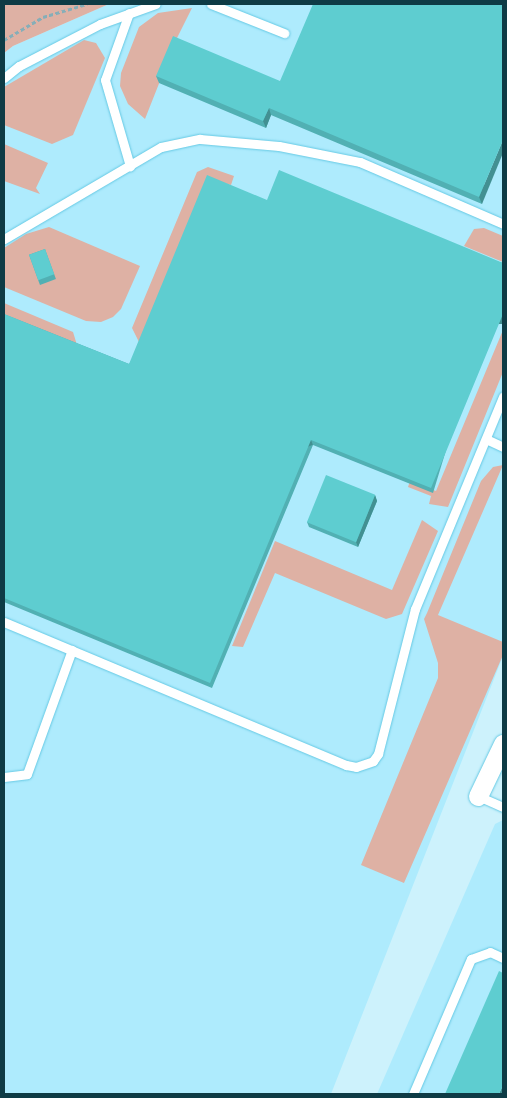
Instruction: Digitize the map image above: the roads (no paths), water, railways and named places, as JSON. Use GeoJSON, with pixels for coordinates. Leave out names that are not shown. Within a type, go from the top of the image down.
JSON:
{"type":"FeatureCollection","features":[{"type":"Feature","properties":{"kind":"street"},"geometry":{"type":"LineString","coordinates":[[478,796],[503,744]]}},
{"type":"Feature","properties":{"kind":"lane"},"geometry":{"type":"LineString","coordinates":[[4,78],[19,66],[92,28],[156,4]]}},
{"type":"Feature","properties":{"kind":"lane"},"geometry":{"type":"LineString","coordinates":[[211,4],[284,33]]}},
{"type":"Feature","properties":{"kind":"lane"},"geometry":{"type":"LineString","coordinates":[[129,13],[105,80],[130,166]]}},
{"type":"Feature","properties":{"kind":"lane"},"geometry":{"type":"LineString","coordinates":[[4,238],[162,147],[200,139],[321,152],[360,162],[503,224]]}},
{"type":"Feature","properties":{"kind":"lane"},"geometry":{"type":"LineString","coordinates":[[4,622],[346,765],[356,766],[373,761],[378,754],[416,609],[503,397]]}},
{"type":"Feature","properties":{"kind":"lane"},"geometry":{"type":"LineString","coordinates":[[486,439],[503,446]]}},
{"type":"Feature","properties":{"kind":"lane"},"geometry":{"type":"LineString","coordinates":[[4,777],[27,774],[72,650]]}},
{"type":"Feature","properties":{"kind":"lane"},"geometry":{"type":"LineString","coordinates":[[478,796],[503,807]]}},
{"type":"Feature","properties":{"kind":"lane"},"geometry":{"type":"LineString","coordinates":[[413,1094],[471,959],[490,952],[503,958]]}}]}
